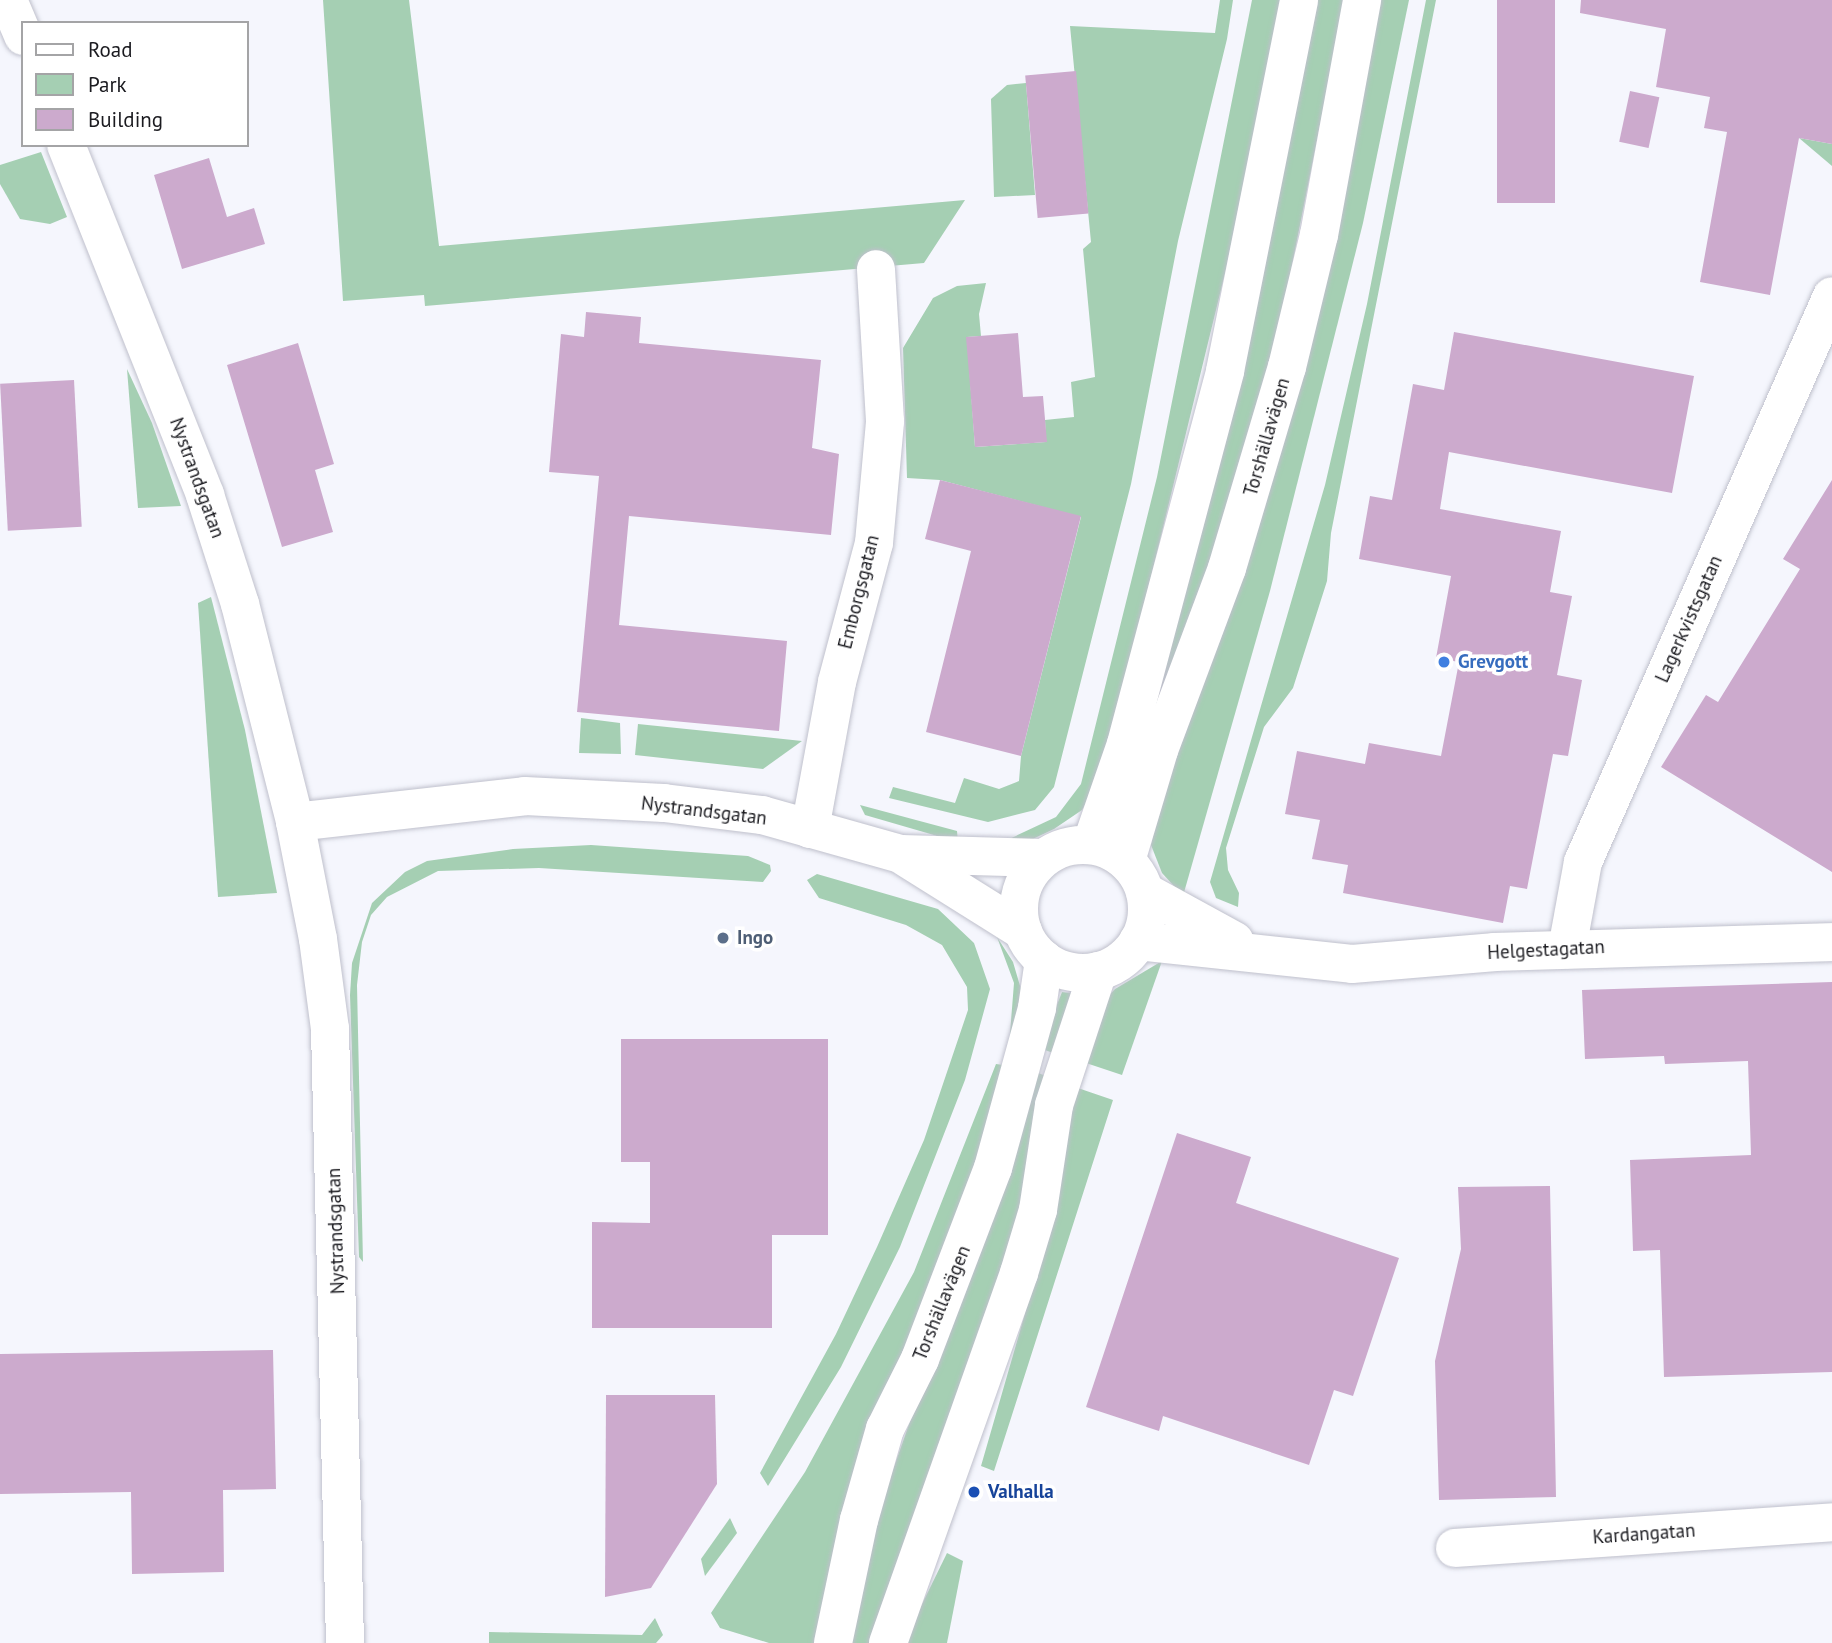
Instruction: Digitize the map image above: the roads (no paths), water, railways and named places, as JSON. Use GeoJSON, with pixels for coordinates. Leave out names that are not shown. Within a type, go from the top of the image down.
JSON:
{"type":"FeatureCollection","features":[{"type":"Feature","properties":{"kind":"street"},"geometry":{"type":"LineString","coordinates":[[8,0],[21,31]]}},
{"type":"Feature","properties":{"kind":"street"},"geometry":{"type":"LineString","coordinates":[[1091,845],[1126,744],[1225,371],[1299,0]]}},
{"type":"Feature","properties":{"kind":"street","name":"Torshällavägen"},"geometry":{"type":"LineString","coordinates":[[1136,877],[1158,750],[1227,569],[1283,380],[1319,235],[1362,0]]}},
{"type":"Feature","properties":{"kind":"street","name":"Nystrandsgatan"},"geometry":{"type":"LineString","coordinates":[[67,147],[209,506],[245,620],[295,822],[318,939],[330,1029],[345,1643]]}},
{"type":"Feature","properties":{"kind":"street","name":"Emborgsgatan"},"geometry":{"type":"LineString","coordinates":[[810,829],[837,682],[874,543],[885,421],[876,269]]}},
{"type":"Feature","properties":{"kind":"street","name":"Lagerkvistsgatan"},"geometry":{"type":"LineString","coordinates":[[1567,949],[1583,862],[1832,296]]}},
{"type":"Feature","properties":{"kind":"street","name":"Nystrandsgatan"},"geometry":{"type":"LineString","coordinates":[[295,822],[525,796],[664,803],[762,815],[901,854],[1043,858]]}},
{"type":"Feature","properties":{"kind":"street"},"geometry":{"type":"LineString","coordinates":[[1091,845],[1136,877],[1146,923],[1138,941],[1122,960],[1098,971],[1067,971],[1033,946],[1020,892],[1043,858],[1064,847],[1091,845]]}},
{"type":"Feature","properties":{"kind":"street","name":"Nystrandsgatan"},"geometry":{"type":"LineString","coordinates":[[901,854],[1033,946]]}},
{"type":"Feature","properties":{"kind":"street","name":"Helgestagatan"},"geometry":{"type":"LineString","coordinates":[[1136,877],[1262,954]]}},
{"type":"Feature","properties":{"kind":"street","name":"Helgestagatan"},"geometry":{"type":"LineString","coordinates":[[1138,941],[1352,964],[1567,949],[1832,942]]}},
{"type":"Feature","properties":{"kind":"street","name":"Torshällavägen"},"geometry":{"type":"LineString","coordinates":[[833,1643],[859,1520],[885,1429],[920,1359],[993,1168],[1037,1008],[1033,946]]}},
{"type":"Feature","properties":{"kind":"street"},"geometry":{"type":"LineString","coordinates":[[888,1643],[1019,1273],[1038,1210],[1054,1105],[1098,971]]}},
{"type":"Feature","properties":{"kind":"street","name":"Kardangatan"},"geometry":{"type":"LineString","coordinates":[[1455,1548],[1832,1522]]}},
{"type":"Feature","properties":{"kind":"place","name":"Grevgott"},"geometry":{"type":"Point","coordinates":[1444,662]}},
{"type":"Feature","properties":{"kind":"place","name":"Ingo"},"geometry":{"type":"Point","coordinates":[723,938]}},
{"type":"Feature","properties":{"kind":"place","name":"Valhalla"},"geometry":{"type":"Point","coordinates":[974,1492]}}]}
